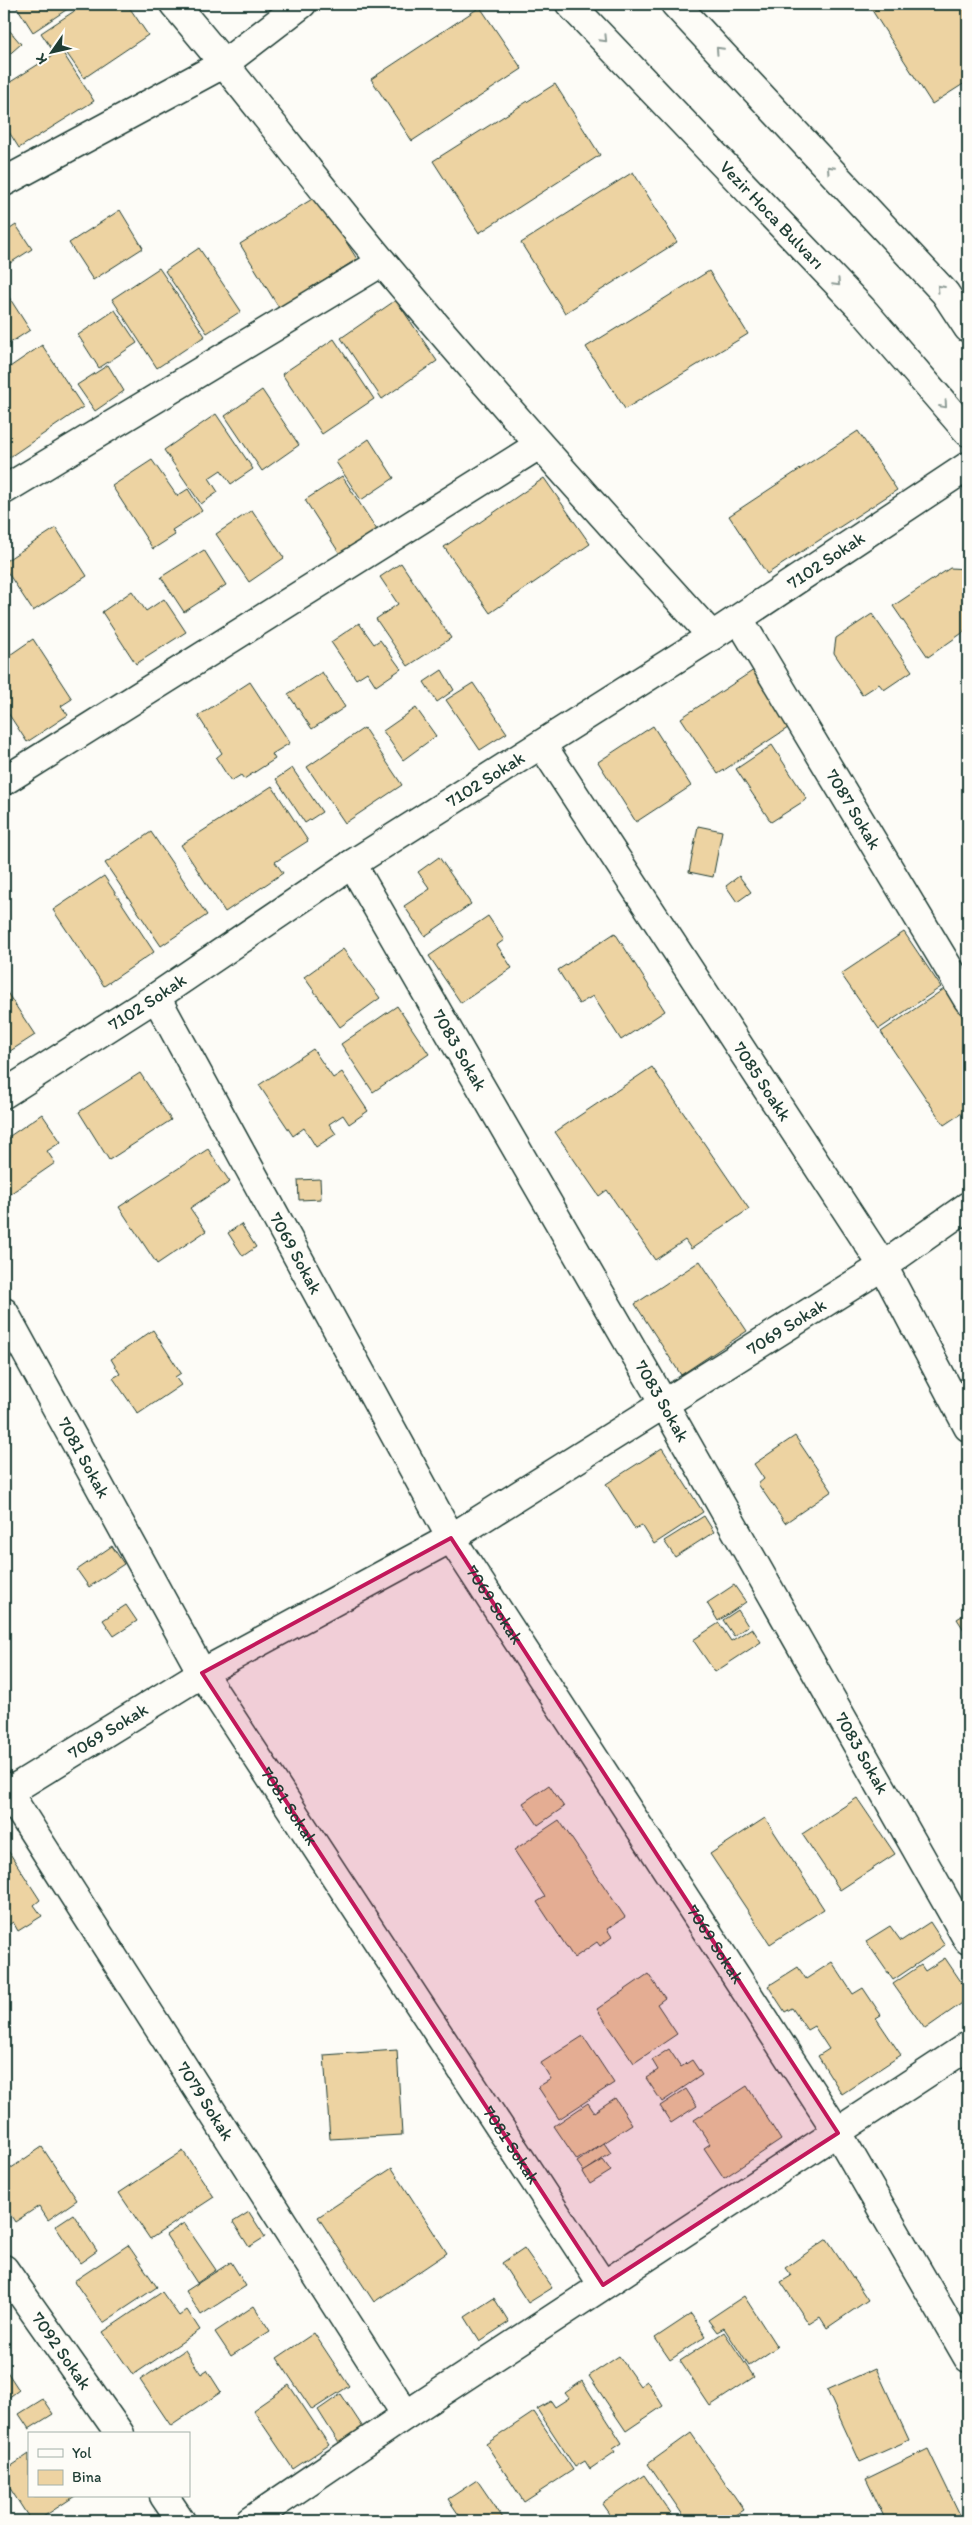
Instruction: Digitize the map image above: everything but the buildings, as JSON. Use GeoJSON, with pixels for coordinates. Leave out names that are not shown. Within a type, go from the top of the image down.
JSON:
{"type":"FeatureCollection","features":[{"type":"Feature","properties":{"kind":"street"},"geometry":{"type":"LineString","coordinates":[[174,4],[225,62],[382,262],[539,445],[712,636]]}},
{"type":"Feature","properties":{"kind":"street"},"geometry":{"type":"LineString","coordinates":[[4,182],[225,62],[302,4]]}},
{"type":"Feature","properties":{"kind":"street","name":"Vezir Hoca Bulvarı"},"geometry":{"type":"LineString","coordinates":[[570,4],[862,309],[968,432]]}},
{"type":"Feature","properties":{"kind":"street"},"geometry":{"type":"LineString","coordinates":[[675,4],[945,293],[968,328]]}},
{"type":"Feature","properties":{"kind":"street"},"geometry":{"type":"LineString","coordinates":[[4,490],[382,262]]}},
{"type":"Feature","properties":{"kind":"street"},"geometry":{"type":"LineString","coordinates":[[4,781],[539,445]]}},
{"type":"Feature","properties":{"kind":"street","name":"7102 Sokak"},"geometry":{"type":"LineString","coordinates":[[4,1094],[156,997],[352,864],[739,619],[968,466]]}},
{"type":"Feature","properties":{"kind":"street","name":"7087 Sokak"},"geometry":{"type":"LineString","coordinates":[[739,619],[968,1000]]}},
{"type":"Feature","properties":{"kind":"street","name":"7085 Soakk"},"geometry":{"type":"LineString","coordinates":[[542,745],[883,1266],[968,1427]]}},
{"type":"Feature","properties":{"kind":"street","name":"7083 Sokak"},"geometry":{"type":"LineString","coordinates":[[352,864],[664,1404],[968,1940]]}},
{"type":"Feature","properties":{"kind":"street","name":"7069 Sokak"},"geometry":{"type":"LineString","coordinates":[[156,997],[450,1538],[838,2132],[968,2358]]}},
{"type":"Feature","properties":{"kind":"street","name":"7069 Sokak"},"geometry":{"type":"LineString","coordinates":[[5,1791],[202,1673],[450,1538],[883,1266],[968,1206]]}},
{"type":"Feature","properties":{"kind":"street","name":"7081 Sokak"},"geometry":{"type":"LineString","coordinates":[[4,1312],[202,1673],[603,2285]]}},
{"type":"Feature","properties":{"kind":"street","name":"7079 Sokak"},"geometry":{"type":"LineString","coordinates":[[5,1791],[406,2415]]}},
{"type":"Feature","properties":{"kind":"street"},"geometry":{"type":"LineString","coordinates":[[250,2521],[406,2415],[968,2046]]}},
{"type":"Feature","properties":{"kind":"street","name":"7092 Sokak"},"geometry":{"type":"LineString","coordinates":[[4,2269],[119,2432]]}},
{"type":"Feature","properties":{"kind":"street"},"geometry":{"type":"LineString","coordinates":[[165,2498],[182,2521]]}},
{"type":"Feature","properties":{"kind":"highlighted area"},"geometry":{"type":"Polygon","coordinates":[[[451,1538],[838,2133],[603,2285],[202,1673],[451,1538]]]}}]}
